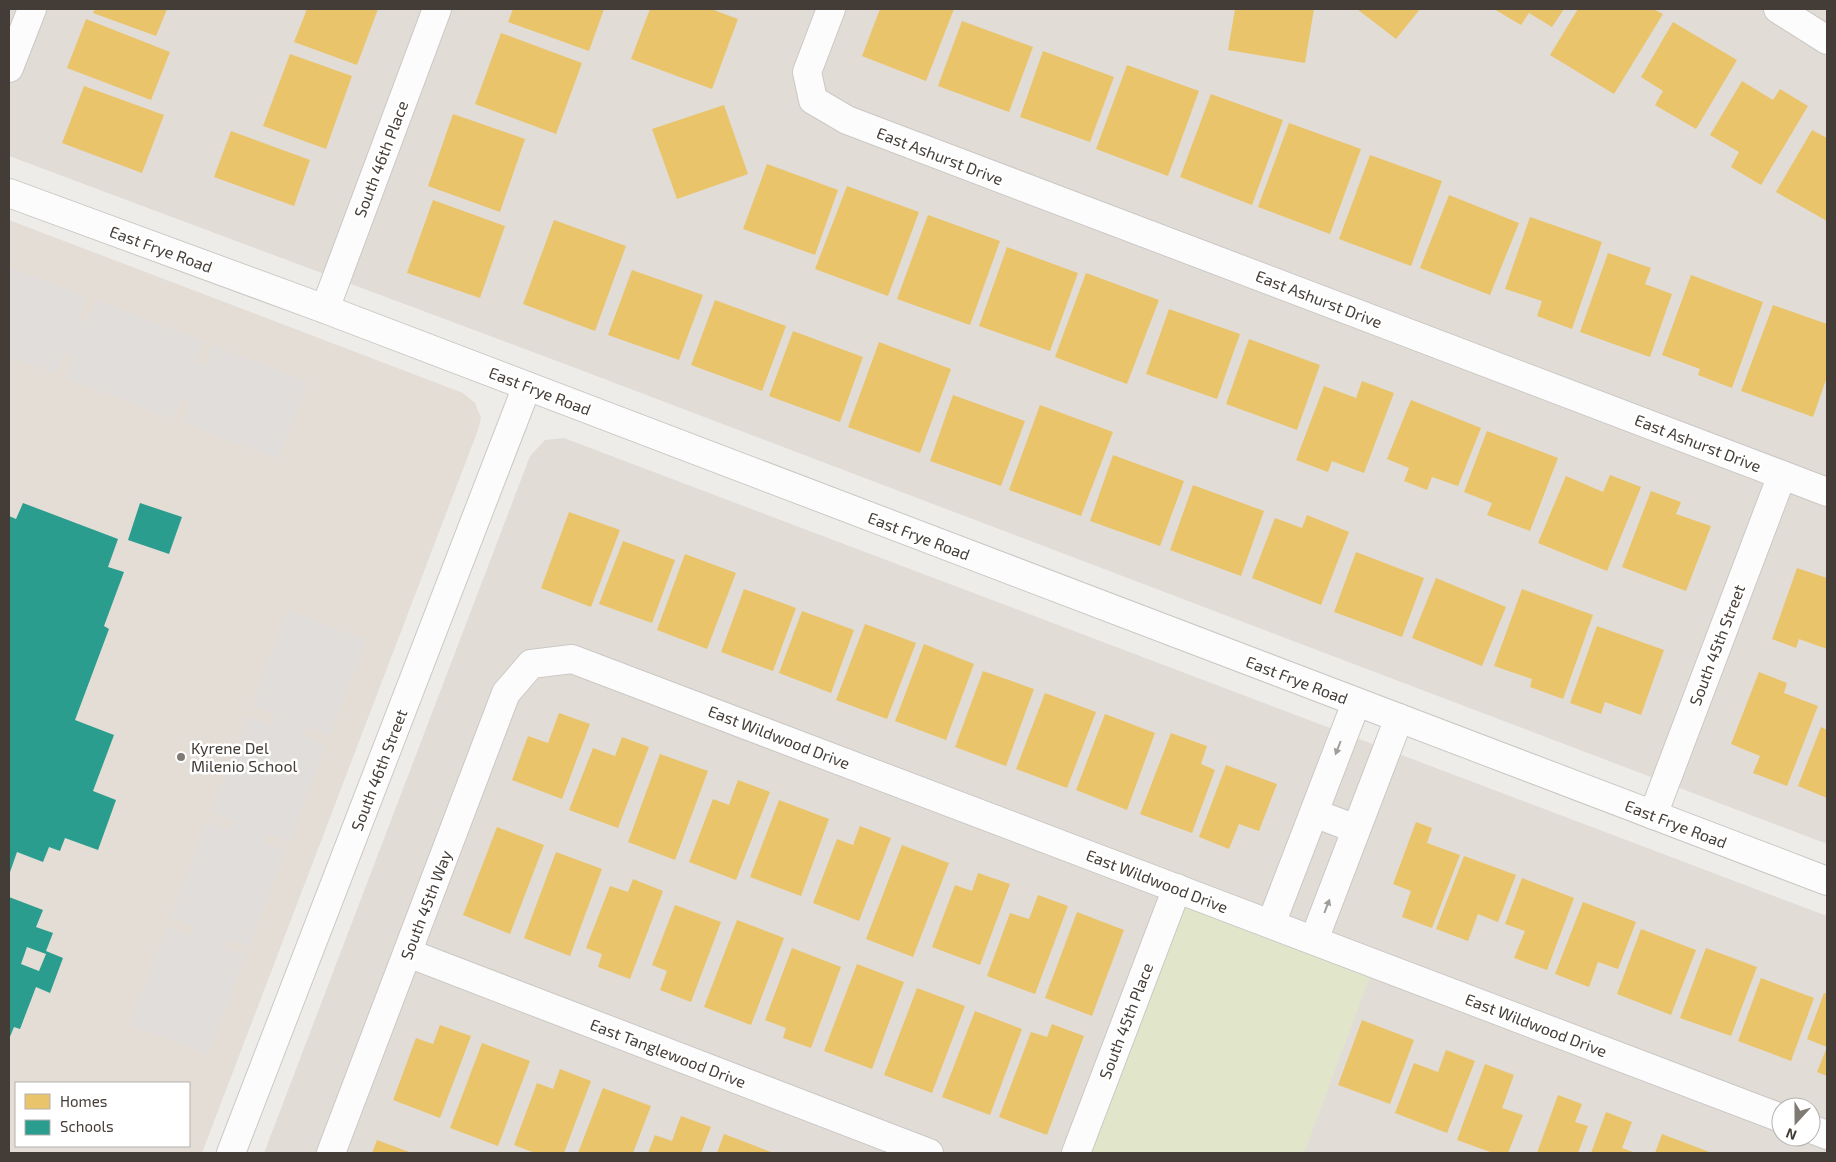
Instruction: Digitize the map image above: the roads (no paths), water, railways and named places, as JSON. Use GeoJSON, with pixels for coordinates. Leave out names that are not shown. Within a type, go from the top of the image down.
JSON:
{"type":"FeatureCollection","features":[{"type":"Feature","properties":{"kind":"street"},"geometry":{"type":"LineString","coordinates":[[9,68],[32,9]]}},
{"type":"Feature","properties":{"kind":"street","name":"South 46th Place"},"geometry":{"type":"LineString","coordinates":[[325,309],[438,9]]}},
{"type":"Feature","properties":{"kind":"street","name":"East Ashurst Drive"},"geometry":{"type":"LineString","coordinates":[[831,9],[807,72],[814,100],[846,120],[1827,492]]}},
{"type":"Feature","properties":{"kind":"street"},"geometry":{"type":"LineString","coordinates":[[1778,9],[1827,40]]}},
{"type":"Feature","properties":{"kind":"street","name":"East Frye Road"},"geometry":{"type":"LineString","coordinates":[[9,193],[325,309],[1827,882]]}},
{"type":"Feature","properties":{"kind":"street","name":"South 46th Street"},"geometry":{"type":"LineString","coordinates":[[231,1153],[526,386]]}},
{"type":"Feature","properties":{"kind":"street","name":"South 45th Street"},"geometry":{"type":"LineString","coordinates":[[1652,815],[1782,475]]}},
{"type":"Feature","properties":{"kind":"street","name":"East Wildwood Drive"},"geometry":{"type":"LineString","coordinates":[[531,664],[572,659],[1771,1114]]}},
{"type":"Feature","properties":{"kind":"street","name":"South 45th Way"},"geometry":{"type":"LineString","coordinates":[[331,1153],[506,693],[531,664]]}},
{"type":"Feature","properties":{"kind":"street"},"geometry":{"type":"LineString","coordinates":[[1271,924],[1356,702]]}},
{"type":"Feature","properties":{"kind":"street"},"geometry":{"type":"LineString","coordinates":[[1314,940],[1399,718]]}},
{"type":"Feature","properties":{"kind":"street"},"geometry":{"type":"LineString","coordinates":[[1314,813],[1356,829]]}},
{"type":"Feature","properties":{"kind":"street","name":"South 45th Place"},"geometry":{"type":"LineString","coordinates":[[1076,1153],[1177,888]]}},
{"type":"Feature","properties":{"kind":"street","name":"East Tanglewood Drive"},"geometry":{"type":"LineString","coordinates":[[408,953],[929,1153]]}},
{"type":"Feature","properties":{"kind":"place","name":"Kyrene Del Milenio School"},"geometry":{"type":"Point","coordinates":[181,757]}}]}
